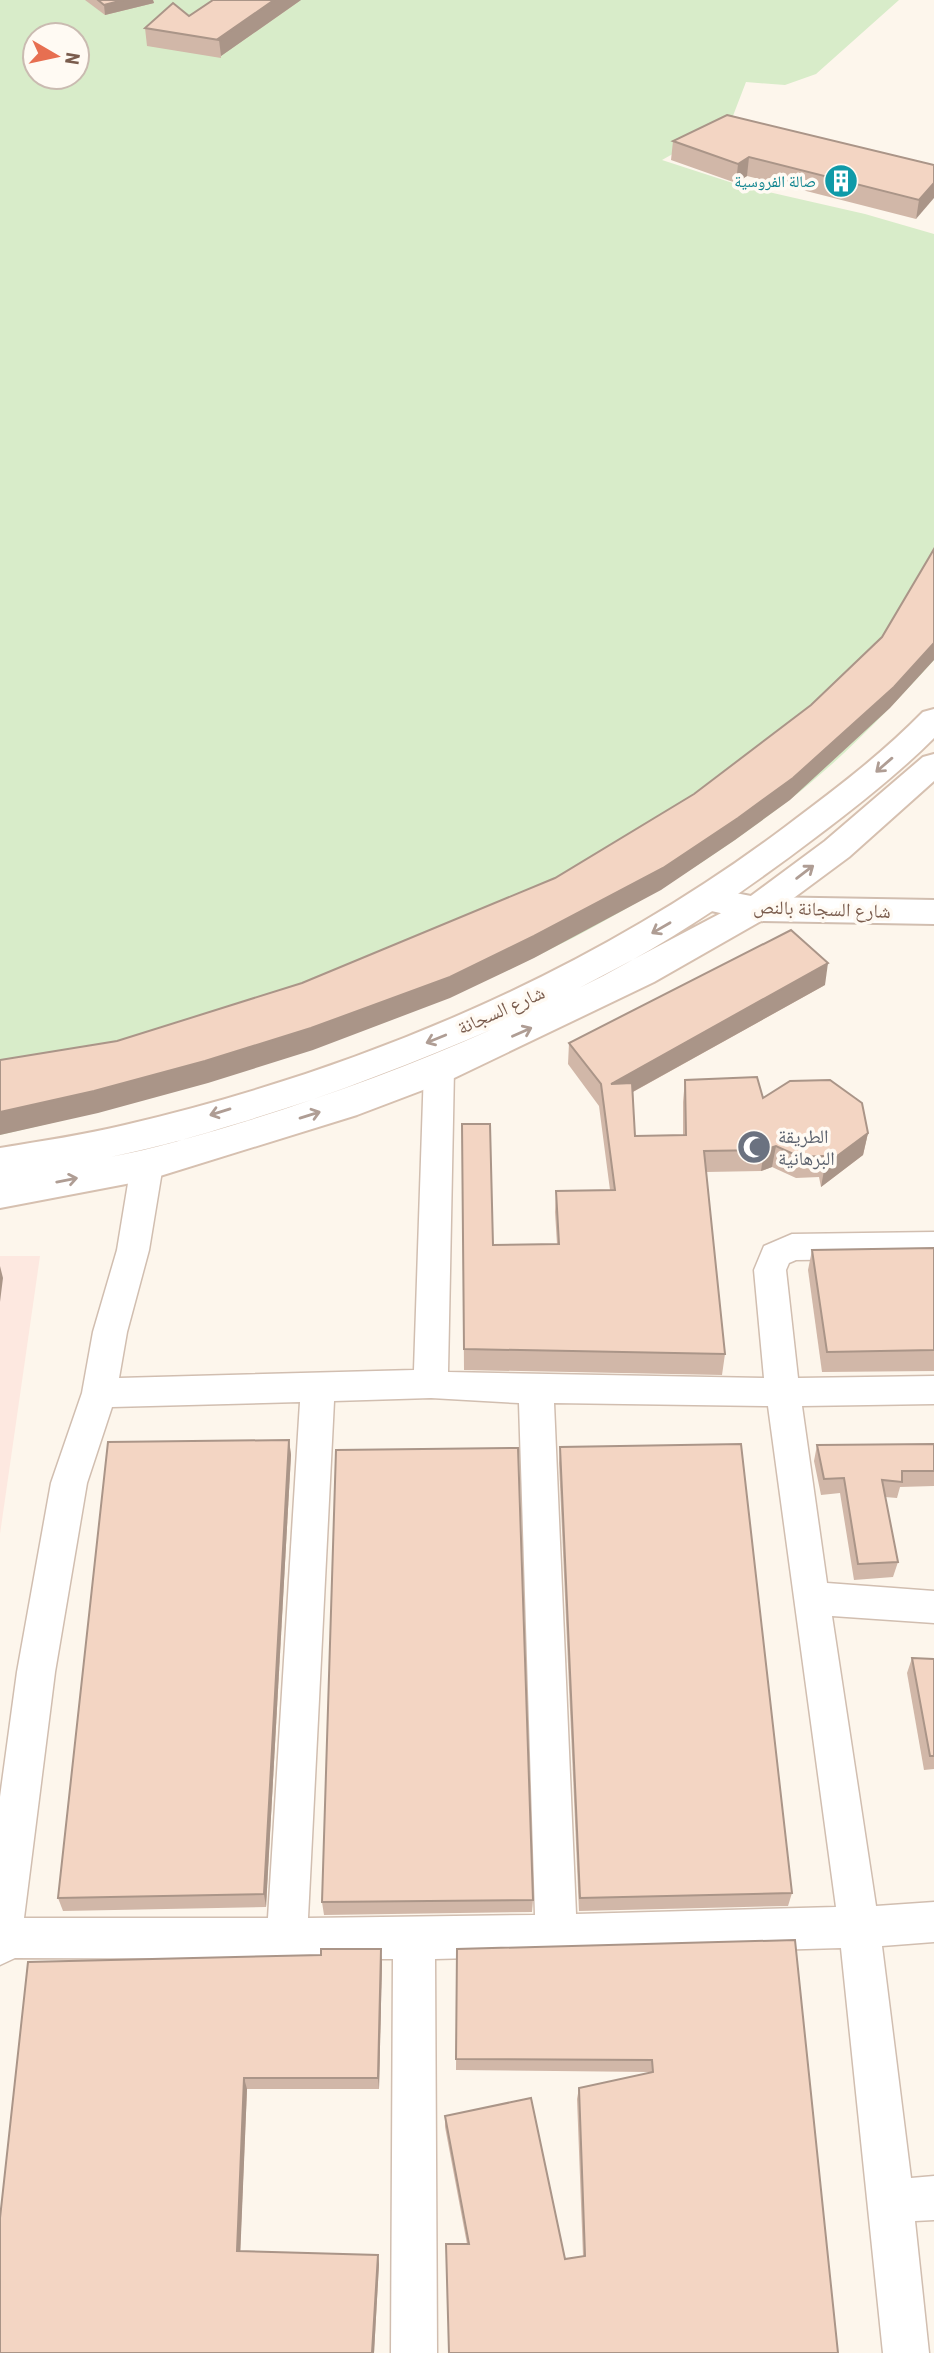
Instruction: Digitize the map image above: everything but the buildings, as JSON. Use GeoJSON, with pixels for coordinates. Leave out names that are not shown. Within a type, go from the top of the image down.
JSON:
{"type":"FeatureCollection","features":[{"type":"Feature","properties":{"kind":"main road","name":"شارع السجانة"},"geometry":{"type":"LineString","coordinates":[[0,1163],[138,1137],[330,1080],[510,1009],[619,952],[710,900],[798,836],[875,773],[934,719]]}},
{"type":"Feature","properties":{"kind":"main road","name":"شارع السجانة"},"geometry":{"type":"LineString","coordinates":[[0,1193],[147,1165],[344,1105],[439,1069],[529,1028],[641,973],[756,909],[837,849],[934,764]]}},
{"type":"Feature","properties":{"kind":"main road","name":"شارع السجانة بالنص"},"geometry":{"type":"LineString","coordinates":[[710,900],[756,909],[934,912]]}},
{"type":"Feature","properties":{"kind":"street"},"geometry":{"type":"LineString","coordinates":[[431,1384],[439,1069]]}},
{"type":"Feature","properties":{"kind":"street"},"geometry":{"type":"LineString","coordinates":[[147,1165],[133,1250],[110,1332],[99,1393],[69,1483],[28,1724],[1,1941],[288,1937],[414,1939],[556,1933],[859,1927],[934,1922]]}},
{"type":"Feature","properties":{"kind":"street"},"geometry":{"type":"LineString","coordinates":[[906,2353],[913,2200],[859,1927],[781,1392],[770,1270],[775,1255],[792,1247],[934,1245]]}},
{"type":"Feature","properties":{"kind":"street"},"geometry":{"type":"LineString","coordinates":[[99,1393],[431,1384],[536,1389],[781,1392],[934,1390]]}},
{"type":"Feature","properties":{"kind":"street"},"geometry":{"type":"LineString","coordinates":[[288,1937],[318,1388]]}},
{"type":"Feature","properties":{"kind":"street"},"geometry":{"type":"LineString","coordinates":[[536,1389],[556,1933]]}},
{"type":"Feature","properties":{"kind":"street"},"geometry":{"type":"LineString","coordinates":[[811,1598],[934,1607]]}},
{"type":"Feature","properties":{"kind":"street"},"geometry":{"type":"LineString","coordinates":[[414,1939],[414,2353]]}},
{"type":"Feature","properties":{"kind":"shaded area"},"geometry":{"type":"Polygon","coordinates":[[[0,1256],[40,1256],[0,1534],[0,1256]]]}},
{"type":"Feature","properties":{"kind":"green space"},"geometry":{"type":"Polygon","coordinates":[[[0,0],[899,0],[816,74],[785,85],[746,82],[731,121],[662,160],[742,186],[865,214],[934,234],[934,660],[864,734],[788,801],[699,864],[607,920],[511,968],[413,1011],[313,1048],[106,1110],[0,1135],[0,0]]]}},
{"type":"Feature","properties":{"kind":"place","name":"صالة الفروسية"},"geometry":{"type":"Point","coordinates":[841,181]}},
{"type":"Feature","properties":{"kind":"place","name":"الطريقة البرهانية"},"geometry":{"type":"Point","coordinates":[754,1147]}}]}
